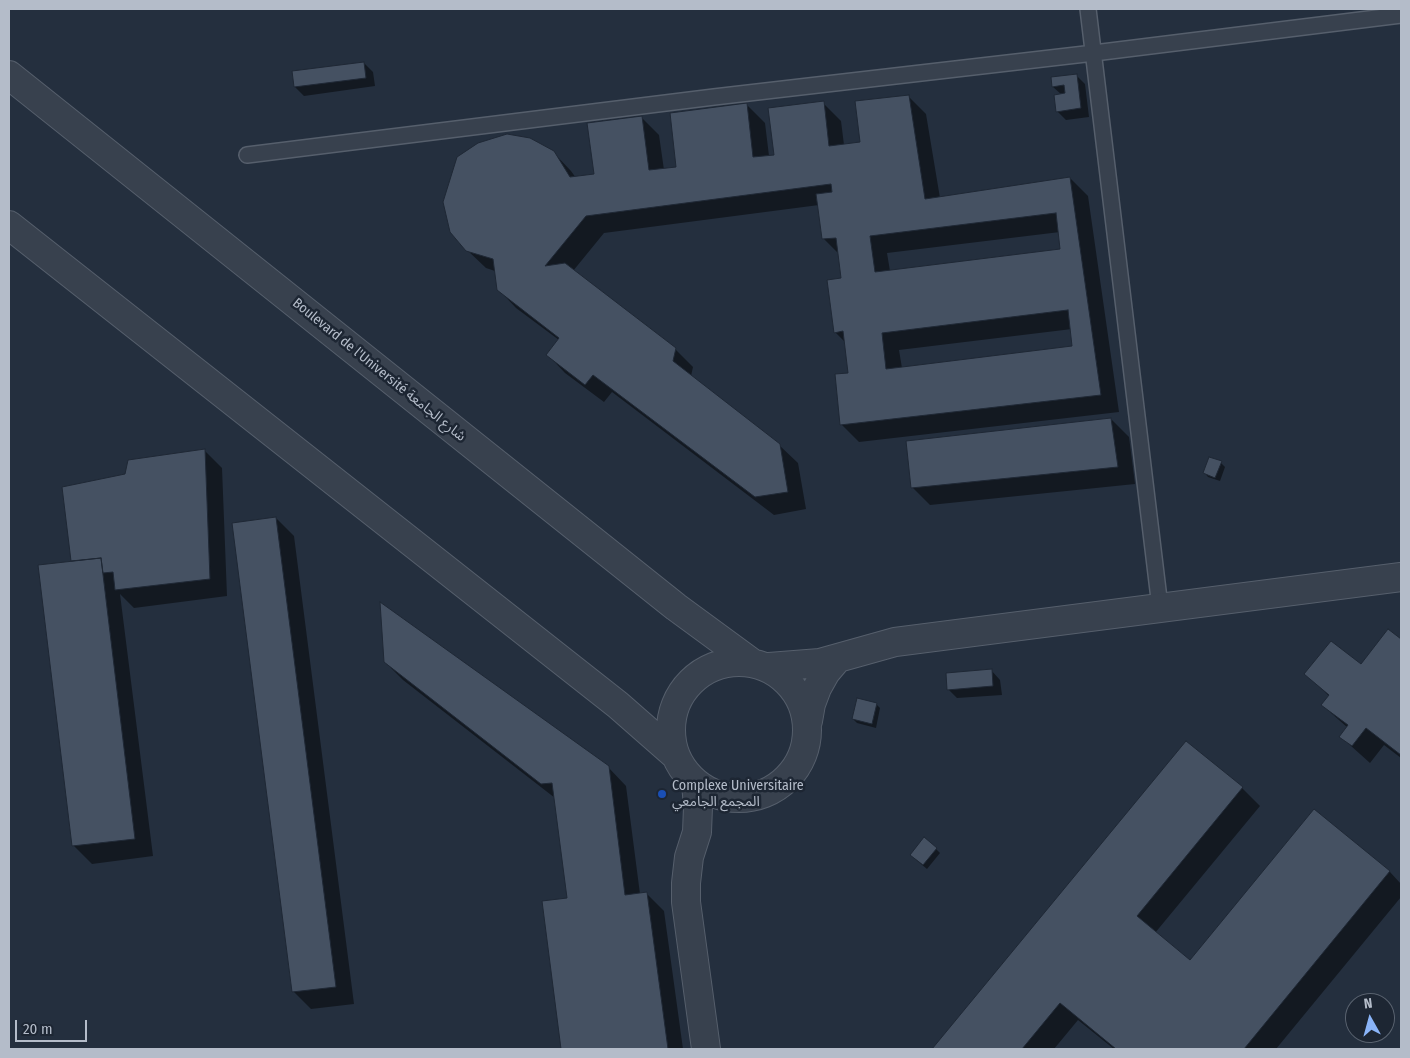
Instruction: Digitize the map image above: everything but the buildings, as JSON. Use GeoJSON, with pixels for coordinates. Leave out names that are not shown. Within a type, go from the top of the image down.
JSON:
{"type":"FeatureCollection","features":[{"type":"Feature","properties":{"kind":"street","name":"Boulevard de l'Université شارع الجامعة"},"geometry":{"type":"LineString","coordinates":[[9,75],[676,607],[760,665]]}},
{"type":"Feature","properties":{"kind":"street"},"geometry":{"type":"LineString","coordinates":[[9,225],[618,704],[675,755]]}},
{"type":"Feature","properties":{"kind":"street"},"geometry":{"type":"LineString","coordinates":[[736,798],[717,794],[696,783],[680,766],[675,755],[670,732],[674,708],[685,686],[704,671],[727,662],[760,665],[803,665],[837,659],[896,642],[1401,577]]}},
{"type":"Feature","properties":{"kind":"street"},"geometry":{"type":"LineString","coordinates":[[706,1049],[686,902],[689,857],[698,832],[704,821],[714,811],[724,803],[736,798],[756,796],[768,791],[790,776],[801,760],[807,741],[811,704],[826,672],[837,659]]}},
{"type":"Feature","properties":{"kind":"street"},"geometry":{"type":"LineString","coordinates":[[760,665],[792,685],[802,702],[808,721]]}},
{"type":"Feature","properties":{"kind":"street"},"geometry":{"type":"LineString","coordinates":[[696,783],[698,832]]}},
{"type":"Feature","properties":{"kind":"lane"},"geometry":{"type":"LineString","coordinates":[[1088,9],[1160,607]]}},
{"type":"Feature","properties":{"kind":"lane"},"geometry":{"type":"LineString","coordinates":[[247,155],[704,98],[1401,15]]}},
{"type":"Feature","properties":{"kind":"place","name":"Complexe Universitaire المجمع الجامعي"},"geometry":{"type":"Point","coordinates":[662,794]}}]}
